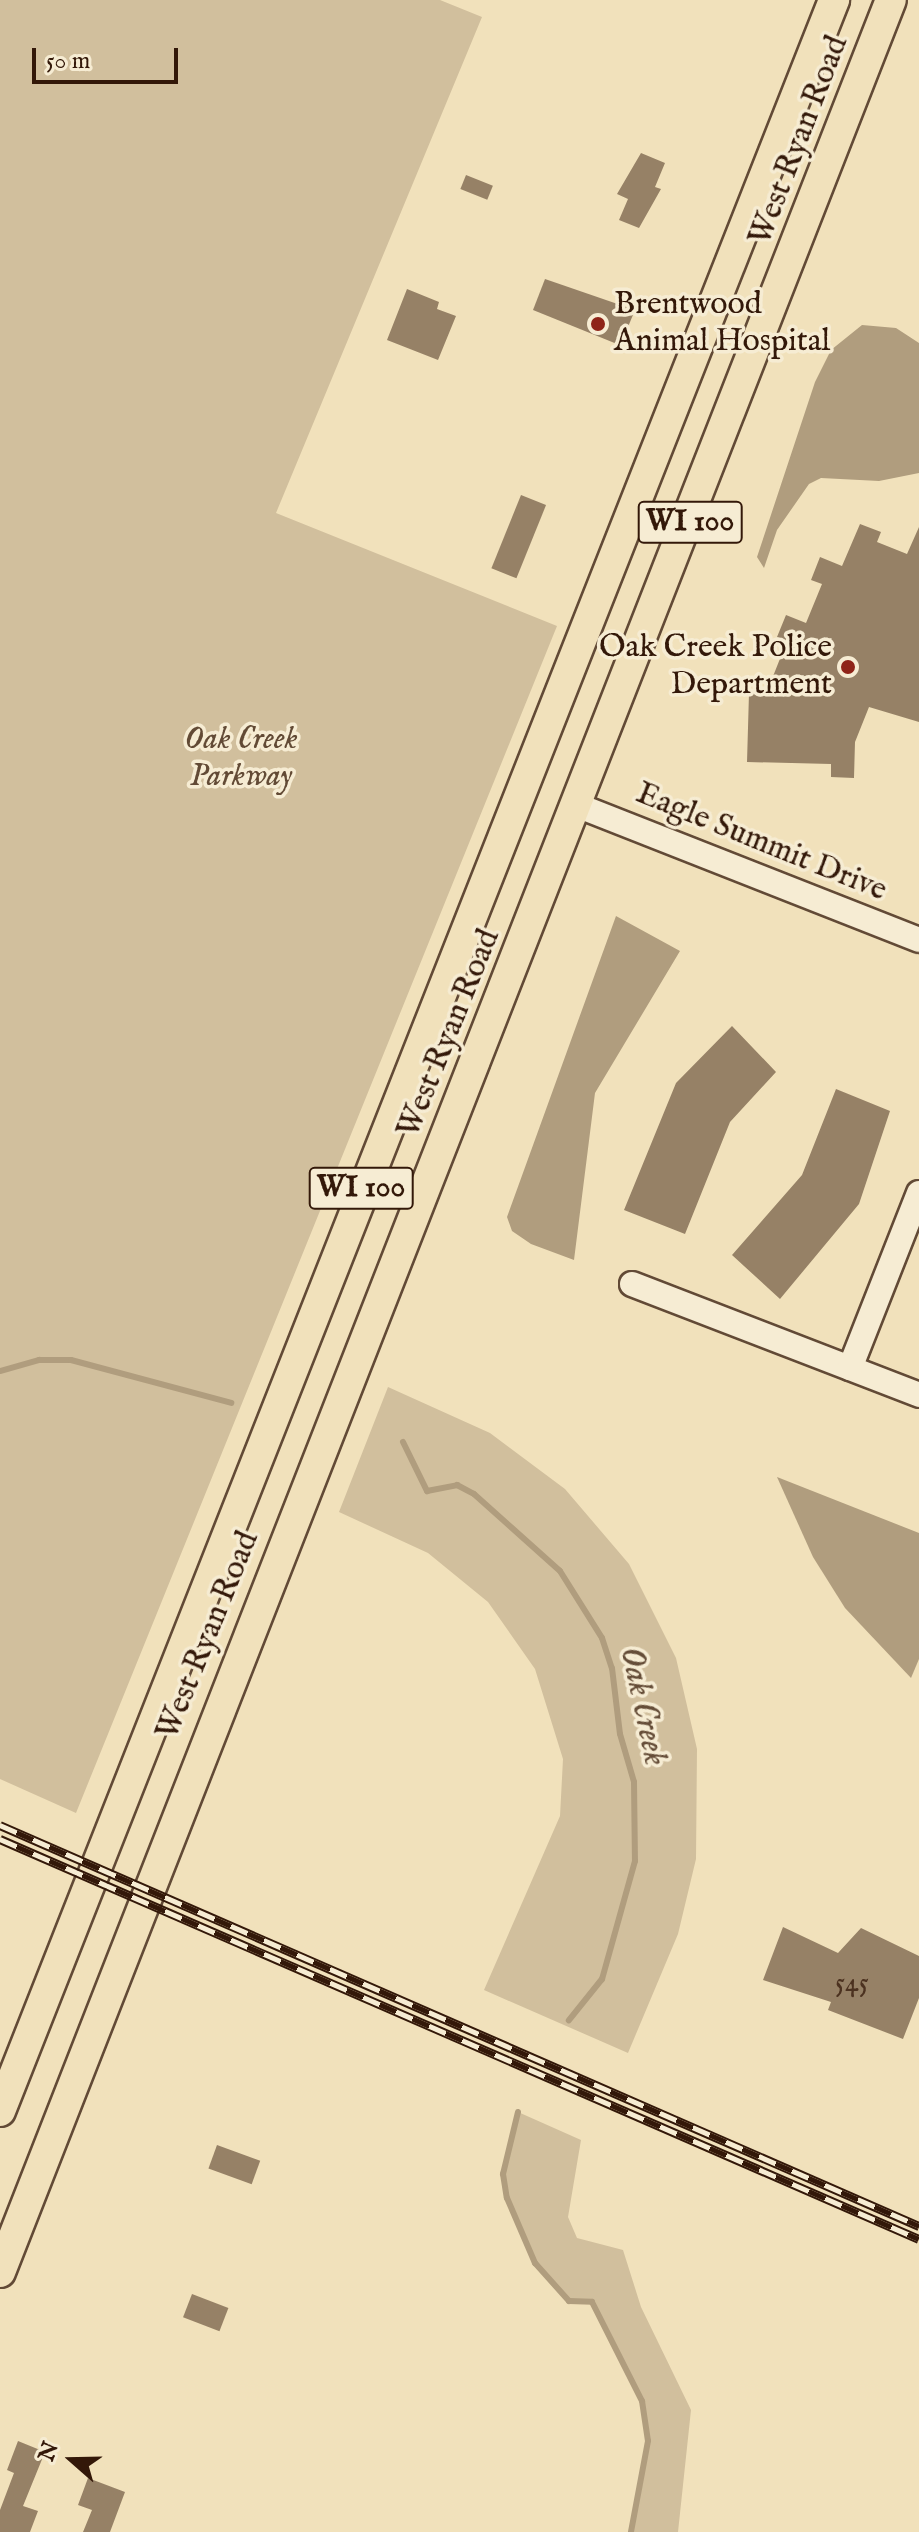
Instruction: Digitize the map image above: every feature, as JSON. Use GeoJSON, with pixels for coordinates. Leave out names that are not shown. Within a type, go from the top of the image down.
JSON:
{"type":"FeatureCollection","features":[{"type":"Feature","properties":{"kind":"main road","name":"West Ryan Road"},"geometry":{"type":"LineString","coordinates":[[0,2111],[834,0]]}},
{"type":"Feature","properties":{"kind":"main road","name":"West Ryan Road"},"geometry":{"type":"LineString","coordinates":[[0,2272],[152,1874],[579,806],[891,0]]}},
{"type":"Feature","properties":{"kind":"street","name":"Eagle Summit Drive"},"geometry":{"type":"LineString","coordinates":[[579,806],[919,940]]}},
{"type":"Feature","properties":{"kind":"street"},"geometry":{"type":"LineString","coordinates":[[850,1368],[919,1193]]}},
{"type":"Feature","properties":{"kind":"street"},"geometry":{"type":"LineString","coordinates":[[632,1284],[919,1395]]}},
{"type":"Feature","properties":{"kind":"green space","name":"Oak Creek Parkway"},"geometry":{"type":"Polygon","coordinates":[[[0,0],[440,0],[482,17],[276,513],[557,626],[76,1813],[0,1779],[0,0]]]}},
{"type":"Feature","properties":{"kind":"green space"},"geometry":{"type":"Polygon","coordinates":[[[388,1387],[490,1433],[565,1489],[629,1564],[676,1658],[697,1749],[696,1859],[678,1934],[628,2053],[484,1990],[560,1816],[563,1759],[535,1669],[488,1602],[428,1553],[339,1512],[388,1387]]]}},
{"type":"Feature","properties":{"kind":"green space"},"geometry":{"type":"Polygon","coordinates":[[[518,2112],[581,2140],[568,2217],[577,2238],[623,2250],[641,2307],[691,2410],[678,2532],[631,2532],[648,2441],[642,2402],[592,2302],[569,2301],[535,2263],[507,2198],[503,2174],[518,2112]]]}},
{"type":"Feature","properties":{"kind":"shaded area"},"geometry":{"type":"Polygon","coordinates":[[[862,325],[896,328],[919,343],[919,473],[879,481],[821,478],[809,484],[777,530],[764,568],[757,557],[815,382],[831,350],[862,325]]]}},
{"type":"Feature","properties":{"kind":"shaded area"},"geometry":{"type":"Polygon","coordinates":[[[616,916],[680,951],[595,1093],[574,1260],[531,1244],[512,1231],[507,1217],[616,916]]]}},
{"type":"Feature","properties":{"kind":"shaded area"},"geometry":{"type":"Polygon","coordinates":[[[777,1477],[919,1533],[919,1659],[911,1678],[845,1608],[813,1557],[777,1477]]]}},
{"type":"Feature","properties":{"kind":"building"},"geometry":{"type":"Polygon","coordinates":[[[641,153],[665,163],[655,187],[661,189],[639,228],[619,220],[628,199],[617,194],[641,153]]]}},
{"type":"Feature","properties":{"kind":"building"},"geometry":{"type":"Polygon","coordinates":[[[466,175],[493,186],[487,200],[460,189],[466,175]]]}},
{"type":"Feature","properties":{"kind":"building","name":"Brentwood Animal Hospital"},"geometry":{"type":"Polygon","coordinates":[[[545,279],[635,310],[623,339],[617,344],[533,310],[545,279]]]}},
{"type":"Feature","properties":{"kind":"building"},"geometry":{"type":"Polygon","coordinates":[[[407,289],[439,302],[437,309],[456,316],[438,360],[387,340],[407,289]]]}},
{"type":"Feature","properties":{"kind":"building"},"geometry":{"type":"Polygon","coordinates":[[[521,495],[546,505],[516,578],[491,568],[521,495]]]}},
{"type":"Feature","properties":{"kind":"building","name":"Oak Creek Police Department"},"geometry":{"type":"Polygon","coordinates":[[[860,524],[881,532],[877,542],[907,554],[919,527],[919,722],[869,707],[855,742],[854,778],[831,777],[831,764],[747,762],[749,693],[766,694],[787,641],[777,637],[786,615],[806,623],[822,584],[811,580],[820,557],[842,566],[860,524]]]}},
{"type":"Feature","properties":{"kind":"building"},"geometry":{"type":"Polygon","coordinates":[[[732,1026],[776,1072],[730,1122],[685,1234],[624,1210],[676,1083],[732,1026]]]}},
{"type":"Feature","properties":{"kind":"building"},"geometry":{"type":"Polygon","coordinates":[[[836,1089],[890,1111],[859,1204],[780,1299],[732,1255],[802,1175],[836,1089]]]}},
{"type":"Feature","properties":{"kind":"building"},"geometry":{"type":"Polygon","coordinates":[[[783,1927],[838,1953],[861,1928],[919,1956],[919,1998],[903,2039],[828,2010],[831,2002],[763,1980],[783,1927]]]}},
{"type":"Feature","properties":{"kind":"building"},"geometry":{"type":"Polygon","coordinates":[[[217,2145],[260,2161],[252,2184],[208,2168],[217,2145]]]}},
{"type":"Feature","properties":{"kind":"building"},"geometry":{"type":"Polygon","coordinates":[[[192,2294],[228,2308],[219,2331],[183,2317],[192,2294]]]}},
{"type":"Feature","properties":{"kind":"building"},"geometry":{"type":"Polygon","coordinates":[[[18,2441],[45,2452],[23,2506],[38,2511],[30,2532],[0,2532],[0,2510],[14,2473],[7,2470],[18,2441]]]}},
{"type":"Feature","properties":{"kind":"building"},"geometry":{"type":"Polygon","coordinates":[[[88,2478],[125,2492],[110,2532],[83,2532],[92,2510],[78,2505],[88,2478]]]}},
{"type":"Feature","properties":{"kind":"waterway","name":"Oak Creek"},"geometry":{"type":"LineString","coordinates":[[0,1371],[39,1360],[71,1360],[231,1403]]}},
{"type":"Feature","properties":{"kind":"waterway","name":"Oak Creek"},"geometry":{"type":"LineString","coordinates":[[403,1442],[427,1491],[457,1485],[474,1494],[560,1571],[602,1638],[612,1668],[620,1734],[634,1782],[635,1861],[602,1979],[569,2020]]}},
{"type":"Feature","properties":{"kind":"waterway","name":"Oak Creek"},"geometry":{"type":"LineString","coordinates":[[518,2112],[503,2174],[507,2198],[535,2263],[569,2301],[592,2302],[642,2401],[648,2441],[631,2532]]}},
{"type":"Feature","properties":{"kind":"railway"},"geometry":{"type":"LineString","coordinates":[[0,1825],[919,2226]]}},
{"type":"Feature","properties":{"kind":"railway"},"geometry":{"type":"LineString","coordinates":[[0,1839],[919,2239]]}},
{"type":"Feature","properties":{"kind":"place","name":"Brentwood Animal Hospital"},"geometry":{"type":"Point","coordinates":[598,324]}},
{"type":"Feature","properties":{"kind":"place","name":"Oak Creek Police Department"},"geometry":{"type":"Point","coordinates":[848,667]}}]}
